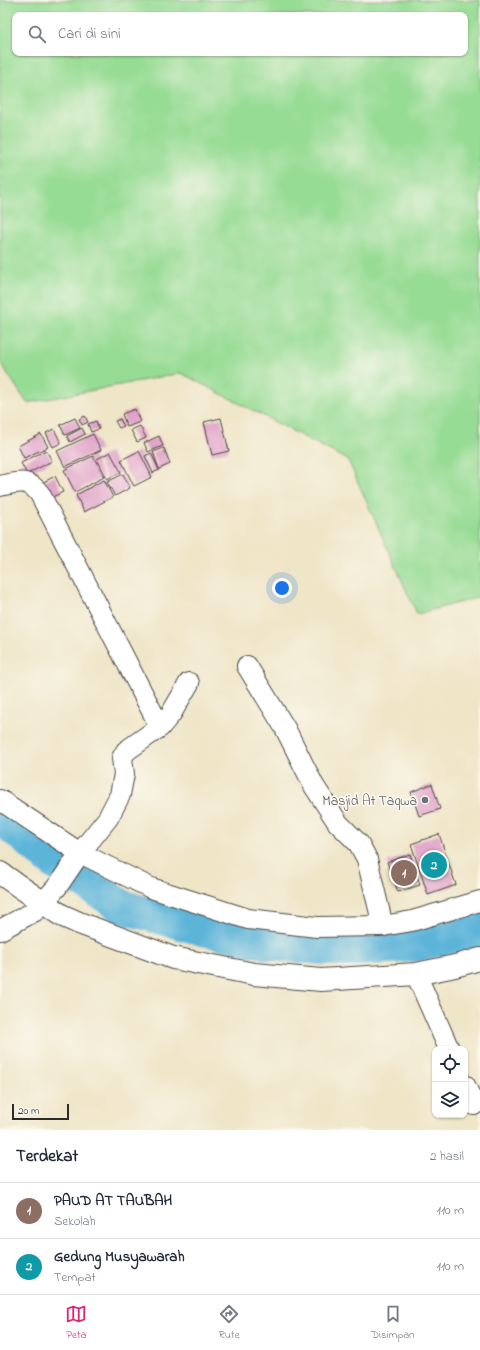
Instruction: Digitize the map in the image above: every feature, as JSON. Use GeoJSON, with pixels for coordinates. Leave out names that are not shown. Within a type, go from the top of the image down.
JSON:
{"type":"FeatureCollection","features":[{"type":"Feature","properties":{"kind":"main road"},"geometry":{"type":"LineString","coordinates":[[0,873],[60,915],[79,923],[173,958],[247,972],[321,980],[416,974],[480,959]]}},
{"type":"Feature","properties":{"kind":"street"},"geometry":{"type":"LineString","coordinates":[[0,486],[17,482],[26,483],[31,484],[40,494],[160,727]]}},
{"type":"Feature","properties":{"kind":"street"},"geometry":{"type":"LineString","coordinates":[[247,666],[285,728],[318,792],[338,823],[364,850],[368,859],[383,926]]}},
{"type":"Feature","properties":{"kind":"street"},"geometry":{"type":"LineString","coordinates":[[0,930],[35,911],[57,887],[108,818],[120,795],[124,774],[122,758],[126,751],[160,727],[171,714],[189,683]]}},
{"type":"Feature","properties":{"kind":"street"},"geometry":{"type":"LineString","coordinates":[[0,800],[76,860],[151,888],[248,919],[317,927],[383,926],[412,921],[480,901]]}},
{"type":"Feature","properties":{"kind":"street"},"geometry":{"type":"LineString","coordinates":[[416,974],[448,1046]]}},
{"type":"Feature","properties":{"kind":"street"},"geometry":{"type":"LineString","coordinates":[[468,1091],[474,1105]]}},
{"type":"Feature","properties":{"kind":"green space"},"geometry":{"type":"Polygon","coordinates":[[[0,0],[480,0],[480,597],[417,614],[348,460],[181,373],[27,403],[0,362],[0,0]]]}},
{"type":"Feature","properties":{"kind":"building"},"geometry":{"type":"Polygon","coordinates":[[[135,409],[140,422],[127,427],[122,414],[135,409]]]}},
{"type":"Feature","properties":{"kind":"building"},"geometry":{"type":"Polygon","coordinates":[[[85,416],[88,422],[82,425],[79,419],[85,416]]]}},
{"type":"Feature","properties":{"kind":"building"},"geometry":{"type":"Polygon","coordinates":[[[75,418],[80,428],[65,435],[60,425],[75,418]]]}},
{"type":"Feature","properties":{"kind":"building"},"geometry":{"type":"Polygon","coordinates":[[[221,418],[229,451],[212,455],[204,422],[221,418]]]}},
{"type":"Feature","properties":{"kind":"building"},"geometry":{"type":"Polygon","coordinates":[[[120,419],[124,426],[119,428],[115,421],[120,419]]]}},
{"type":"Feature","properties":{"kind":"building"},"geometry":{"type":"Polygon","coordinates":[[[96,421],[99,429],[91,432],[88,424],[96,421]]]}},
{"type":"Feature","properties":{"kind":"building"},"geometry":{"type":"Polygon","coordinates":[[[140,426],[146,438],[137,442],[131,430],[140,426]]]}},
{"type":"Feature","properties":{"kind":"building"},"geometry":{"type":"Polygon","coordinates":[[[82,428],[85,434],[70,442],[67,436],[82,428]]]}},
{"type":"Feature","properties":{"kind":"building"},"geometry":{"type":"Polygon","coordinates":[[[54,429],[61,443],[53,447],[46,433],[54,429]]]}},
{"type":"Feature","properties":{"kind":"building"},"geometry":{"type":"Polygon","coordinates":[[[41,434],[48,447],[24,458],[18,446],[41,434]]]}},
{"type":"Feature","properties":{"kind":"building"},"geometry":{"type":"Polygon","coordinates":[[[93,434],[101,450],[65,467],[57,451],[93,434]]]}},
{"type":"Feature","properties":{"kind":"building"},"geometry":{"type":"Polygon","coordinates":[[[159,436],[163,446],[148,452],[144,443],[159,436]]]}},
{"type":"Feature","properties":{"kind":"building"},"geometry":{"type":"Polygon","coordinates":[[[164,448],[170,464],[159,469],[153,452],[164,448]]]}},
{"type":"Feature","properties":{"kind":"building"},"geometry":{"type":"Polygon","coordinates":[[[46,450],[52,461],[27,474],[21,463],[46,450]]]}},
{"type":"Feature","properties":{"kind":"building"},"geometry":{"type":"Polygon","coordinates":[[[139,451],[152,477],[134,486],[121,460],[139,451]]]}},
{"type":"Feature","properties":{"kind":"building"},"geometry":{"type":"Polygon","coordinates":[[[110,452],[121,472],[107,479],[97,459],[110,452]]]}},
{"type":"Feature","properties":{"kind":"building"},"geometry":{"type":"Polygon","coordinates":[[[151,453],[159,470],[153,473],[145,456],[151,453]]]}},
{"type":"Feature","properties":{"kind":"building"},"geometry":{"type":"Polygon","coordinates":[[[93,456],[104,477],[75,492],[64,470],[93,456]]]}},
{"type":"Feature","properties":{"kind":"building"},"geometry":{"type":"Polygon","coordinates":[[[123,474],[130,488],[115,496],[107,482],[123,474]]]}},
{"type":"Feature","properties":{"kind":"building"},"geometry":{"type":"Polygon","coordinates":[[[55,476],[63,492],[48,499],[40,484],[55,476]]]}},
{"type":"Feature","properties":{"kind":"building"},"geometry":{"type":"Polygon","coordinates":[[[104,480],[113,497],[84,512],[76,495],[104,480]]]}},
{"type":"Feature","properties":{"kind":"building","name":"Masjid At Taqwa"},"geometry":{"type":"Polygon","coordinates":[[[432,784],[440,809],[419,816],[411,792],[432,784]]]}},
{"type":"Feature","properties":{"kind":"building"},"geometry":{"type":"Polygon","coordinates":[[[439,834],[456,885],[428,895],[411,844],[439,834]]]}},
{"type":"Feature","properties":{"kind":"building"},"geometry":{"type":"Polygon","coordinates":[[[410,854],[420,885],[398,892],[387,862],[410,854]]]}},
{"type":"Feature","properties":{"kind":"waterway"},"geometry":{"type":"LineString","coordinates":[[0,817],[55,863],[123,907],[203,929],[274,944],[345,950],[416,945],[480,930]]}},
{"type":"Feature","properties":{"kind":"place","name":"Masjid At Taqwa"},"geometry":{"type":"Point","coordinates":[425,800]}},
{"type":"Feature","properties":{"kind":"place","name":"Gedung Musyawarah"},"geometry":{"type":"Point","coordinates":[434,865]}},
{"type":"Feature","properties":{"kind":"place","name":"PAUD AT TAUBAH"},"geometry":{"type":"Point","coordinates":[404,873]}}]}
